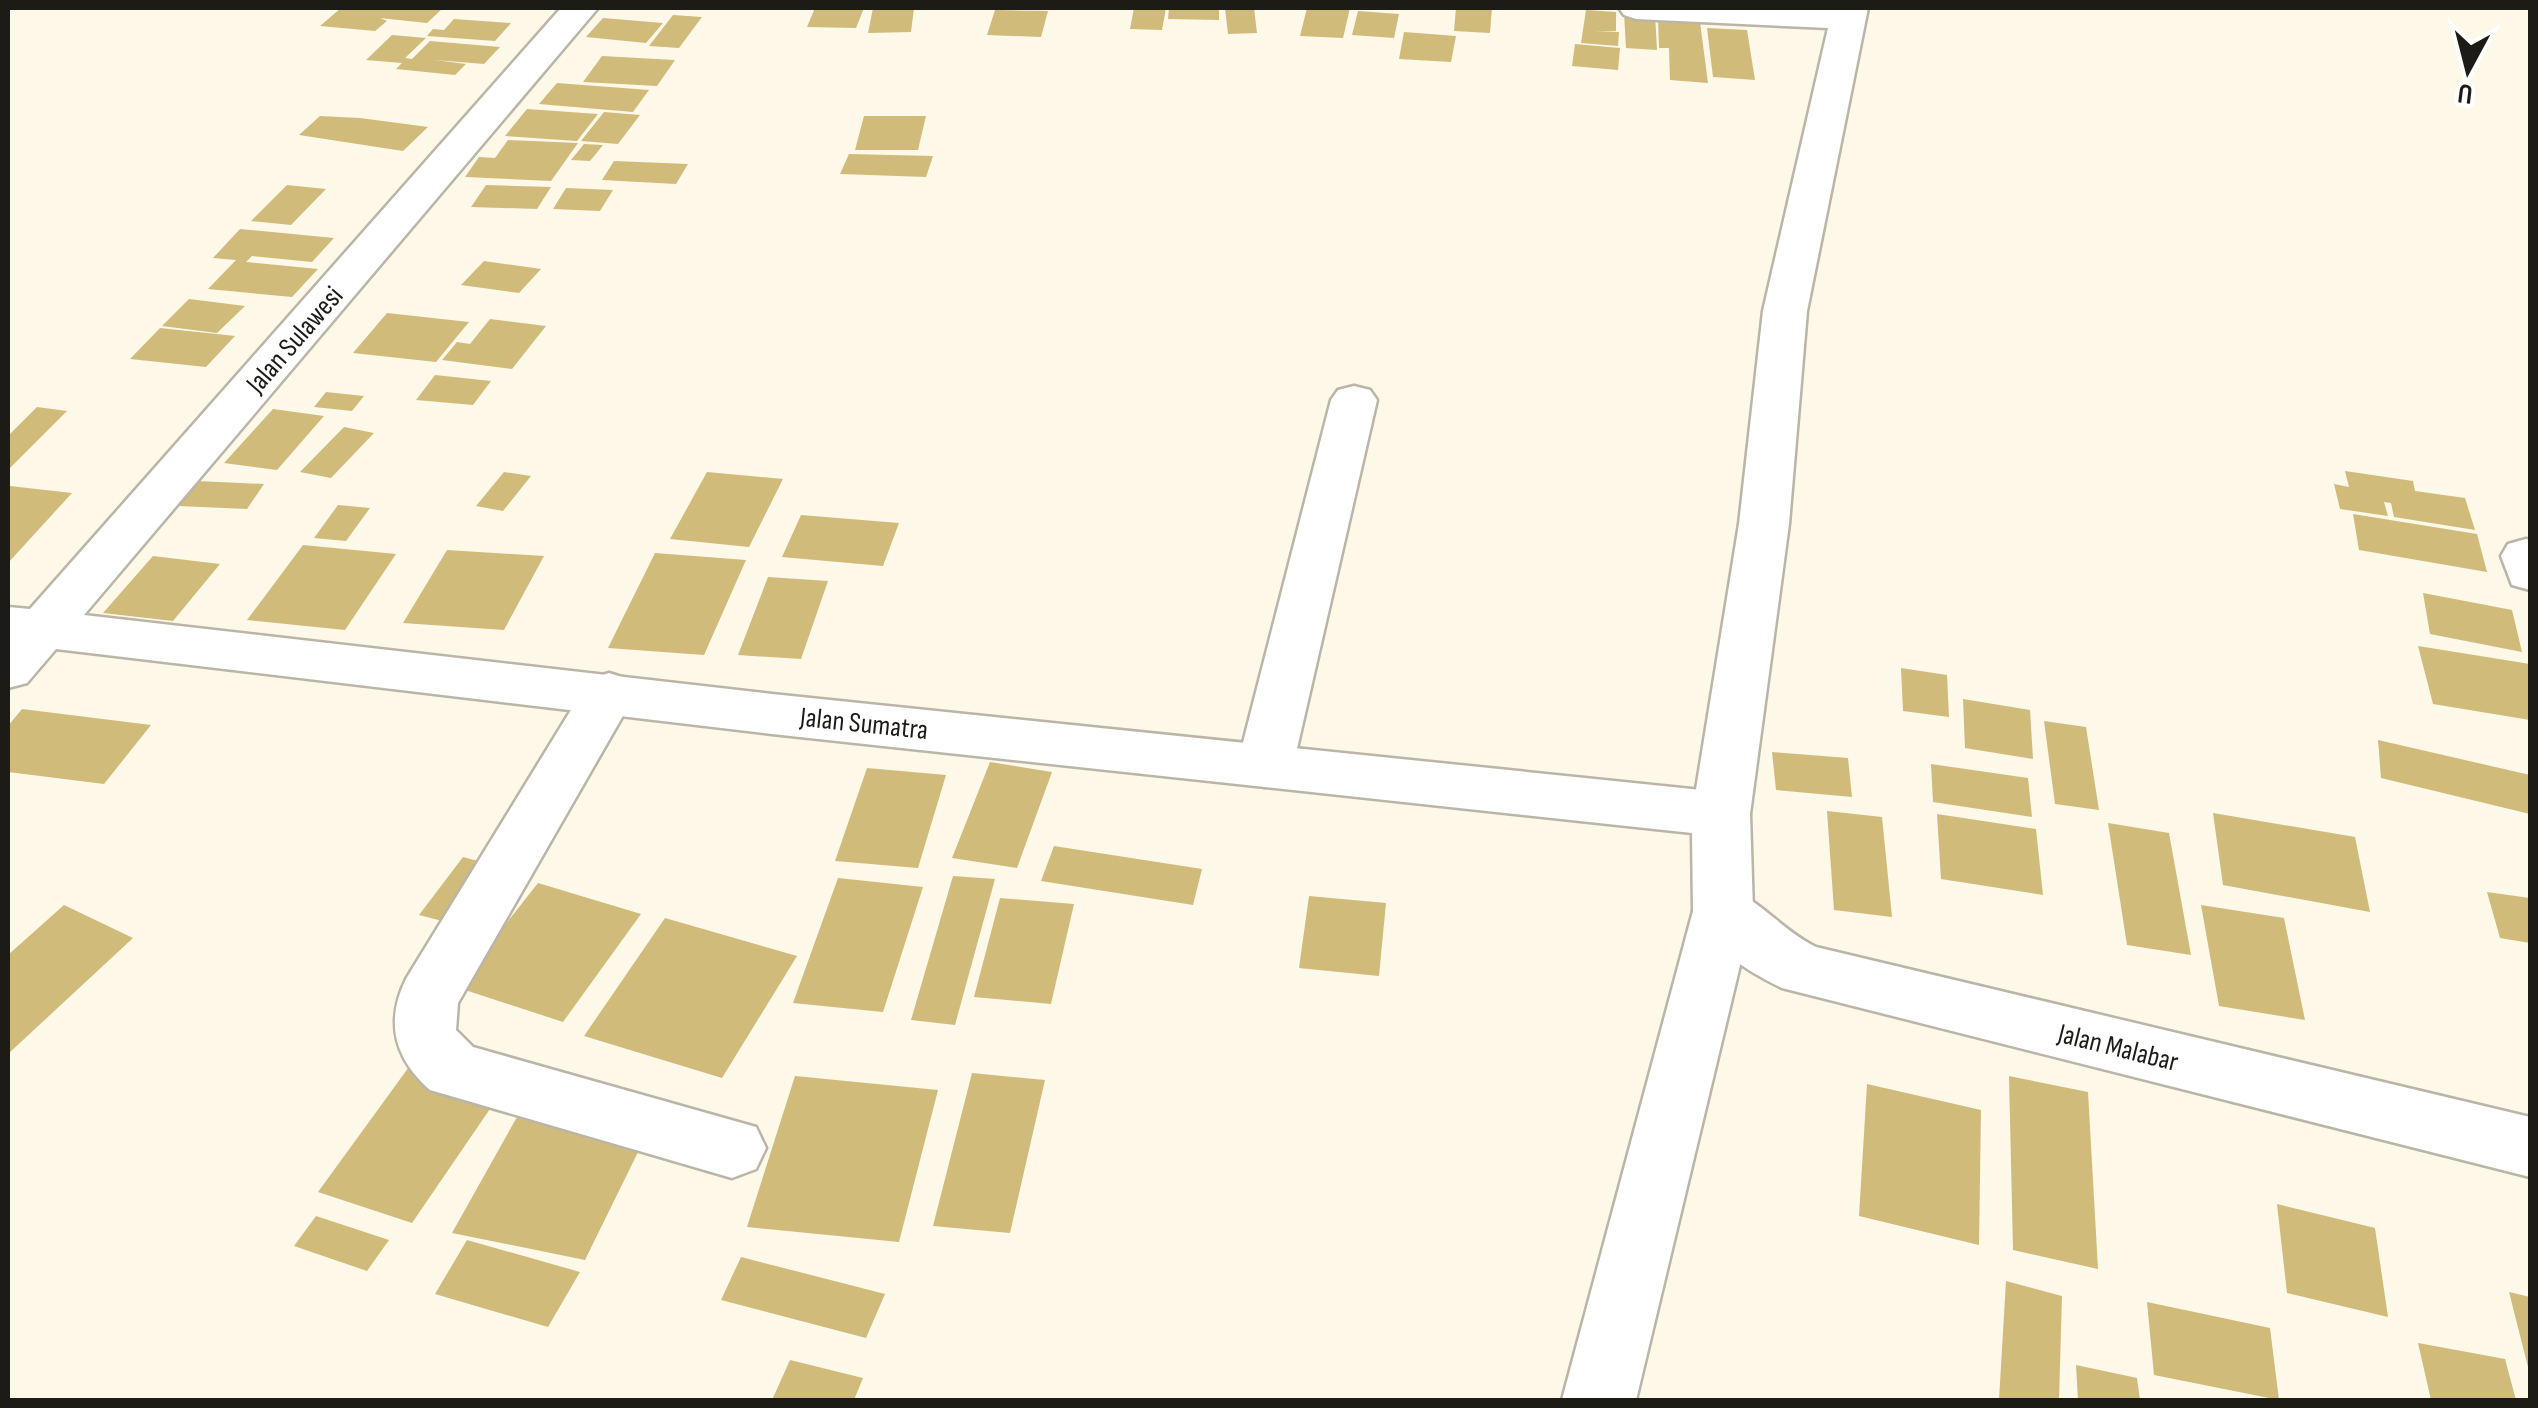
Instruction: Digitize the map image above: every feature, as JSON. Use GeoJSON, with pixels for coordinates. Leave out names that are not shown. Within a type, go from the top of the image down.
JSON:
{"type":"FeatureCollection","features":[{"type":"Feature","properties":{"kind":"street","name":"Jalan Sulawesi"},"geometry":{"type":"LineString","coordinates":[[19,641],[580,8]]}},
{"type":"Feature","properties":{"kind":"street"},"geometry":{"type":"LineString","coordinates":[[1599,1400],[1723,911],[1722,814],[1764,524],[1785,311],[1849,13],[1636,8]]}},
{"type":"Feature","properties":{"kind":"street"},"geometry":{"type":"LineString","coordinates":[[1265,766],[1354,400]]}},
{"type":"Feature","properties":{"kind":"street","name":"Jalan Sumatra"},"geometry":{"type":"LineString","coordinates":[[19,641],[609,694],[1722,814]]}},
{"type":"Feature","properties":{"kind":"street"},"geometry":{"type":"LineString","coordinates":[[609,694],[428,998],[422,1030],[432,1053],[453,1070],[732,1148]]}},
{"type":"Feature","properties":{"kind":"street","name":"Jalan Malabar"},"geometry":{"type":"LineString","coordinates":[[1723,911],[1763,950],[1804,970],[2530,1147]]}},
{"type":"Feature","properties":{"kind":"building"},"geometry":{"type":"Polygon","coordinates":[[[341,8],[443,8],[427,23],[380,18],[387,21],[375,31],[320,26],[341,8]]]}},
{"type":"Feature","properties":{"kind":"building"},"geometry":{"type":"Polygon","coordinates":[[[815,8],[864,8],[856,28],[807,27],[815,8]]]}},
{"type":"Feature","properties":{"kind":"building"},"geometry":{"type":"Polygon","coordinates":[[[873,8],[914,8],[911,32],[868,33],[873,8]]]}},
{"type":"Feature","properties":{"kind":"building"},"geometry":{"type":"Polygon","coordinates":[[[1134,8],[1166,8],[1162,30],[1130,29],[1134,8]]]}},
{"type":"Feature","properties":{"kind":"building"},"geometry":{"type":"Polygon","coordinates":[[[1169,8],[1219,8],[1219,20],[1168,19],[1169,8]]]}},
{"type":"Feature","properties":{"kind":"building"},"geometry":{"type":"Polygon","coordinates":[[[1225,8],[1254,8],[1257,33],[1228,34],[1225,8]]]}},
{"type":"Feature","properties":{"kind":"building"},"geometry":{"type":"Polygon","coordinates":[[[1307,8],[1350,8],[1343,38],[1300,36],[1307,8]]]}},
{"type":"Feature","properties":{"kind":"building"},"geometry":{"type":"Polygon","coordinates":[[[1456,8],[1492,8],[1490,33],[1454,31],[1456,8]]]}},
{"type":"Feature","properties":{"kind":"building"},"geometry":{"type":"Polygon","coordinates":[[[995,10],[1048,11],[1041,37],[987,35],[995,10]]]}},
{"type":"Feature","properties":{"kind":"building"},"geometry":{"type":"Polygon","coordinates":[[[1586,10],[1616,12],[1616,31],[1596,31],[1619,32],[1618,46],[1581,43],[1586,10]]]}},
{"type":"Feature","properties":{"kind":"building"},"geometry":{"type":"Polygon","coordinates":[[[1358,11],[1399,14],[1394,38],[1352,35],[1358,11]]]}},
{"type":"Feature","properties":{"kind":"building"},"geometry":{"type":"Polygon","coordinates":[[[1624,13],[1655,14],[1657,50],[1626,48],[1624,13]]]}},
{"type":"Feature","properties":{"kind":"building"},"geometry":{"type":"Polygon","coordinates":[[[673,15],[702,17],[679,48],[649,46],[673,15]]]}},
{"type":"Feature","properties":{"kind":"building"},"geometry":{"type":"Polygon","coordinates":[[[603,18],[663,23],[646,43],[586,37],[603,18]]]}},
{"type":"Feature","properties":{"kind":"building"},"geometry":{"type":"Polygon","coordinates":[[[454,19],[511,23],[495,41],[427,36],[433,29],[444,30],[454,19]]]}},
{"type":"Feature","properties":{"kind":"building"},"geometry":{"type":"Polygon","coordinates":[[[1658,20],[1700,22],[1708,83],[1670,80],[1669,48],[1659,48],[1658,20]]]}},
{"type":"Feature","properties":{"kind":"building"},"geometry":{"type":"Polygon","coordinates":[[[1707,28],[1747,30],[1755,80],[1713,77],[1707,28]]]}},
{"type":"Feature","properties":{"kind":"building"},"geometry":{"type":"Polygon","coordinates":[[[1404,32],[1456,36],[1451,62],[1399,59],[1404,32]]]}},
{"type":"Feature","properties":{"kind":"building"},"geometry":{"type":"Polygon","coordinates":[[[392,35],[426,38],[405,58],[412,59],[430,41],[500,47],[484,64],[435,60],[466,64],[455,75],[396,69],[402,63],[366,60],[392,35]]]}},
{"type":"Feature","properties":{"kind":"building"},"geometry":{"type":"Polygon","coordinates":[[[1575,44],[1620,48],[1618,70],[1572,66],[1575,44]]]}},
{"type":"Feature","properties":{"kind":"building"},"geometry":{"type":"Polygon","coordinates":[[[602,56],[675,60],[657,86],[583,82],[602,56]]]}},
{"type":"Feature","properties":{"kind":"building"},"geometry":{"type":"Polygon","coordinates":[[[557,83],[649,90],[633,112],[539,104],[557,83]]]}},
{"type":"Feature","properties":{"kind":"building"},"geometry":{"type":"Polygon","coordinates":[[[527,109],[598,114],[577,141],[505,136],[527,109]]]}},
{"type":"Feature","properties":{"kind":"building"},"geometry":{"type":"Polygon","coordinates":[[[604,112],[640,115],[618,144],[581,141],[604,112]]]}},
{"type":"Feature","properties":{"kind":"building"},"geometry":{"type":"Polygon","coordinates":[[[320,116],[428,127],[403,151],[299,135],[320,116]]]}},
{"type":"Feature","properties":{"kind":"building"},"geometry":{"type":"Polygon","coordinates":[[[864,116],[926,116],[918,150],[855,150],[864,116]]]}},
{"type":"Feature","properties":{"kind":"building"},"geometry":{"type":"Polygon","coordinates":[[[508,140],[578,143],[551,181],[465,177],[479,157],[495,158],[508,140]]]}},
{"type":"Feature","properties":{"kind":"building"},"geometry":{"type":"Polygon","coordinates":[[[584,144],[603,145],[590,161],[571,160],[584,144]]]}},
{"type":"Feature","properties":{"kind":"building"},"geometry":{"type":"Polygon","coordinates":[[[849,154],[933,156],[926,177],[840,174],[849,154]]]}},
{"type":"Feature","properties":{"kind":"building"},"geometry":{"type":"Polygon","coordinates":[[[614,161],[688,164],[676,184],[602,180],[614,161]]]}},
{"type":"Feature","properties":{"kind":"building"},"geometry":{"type":"Polygon","coordinates":[[[287,185],[326,189],[291,225],[251,221],[287,185]]]}},
{"type":"Feature","properties":{"kind":"building"},"geometry":{"type":"Polygon","coordinates":[[[486,185],[551,187],[537,209],[471,207],[486,185]]]}},
{"type":"Feature","properties":{"kind":"building"},"geometry":{"type":"Polygon","coordinates":[[[566,188],[613,190],[600,211],[553,209],[566,188]]]}},
{"type":"Feature","properties":{"kind":"building"},"geometry":{"type":"Polygon","coordinates":[[[240,229],[334,238],[312,262],[252,256],[246,262],[318,269],[292,297],[208,289],[236,260],[213,258],[240,229]]]}},
{"type":"Feature","properties":{"kind":"building"},"geometry":{"type":"Polygon","coordinates":[[[484,261],[541,269],[519,293],[461,285],[484,261]]]}},
{"type":"Feature","properties":{"kind":"building"},"geometry":{"type":"Polygon","coordinates":[[[189,299],[245,306],[217,333],[162,326],[189,299]]]}},
{"type":"Feature","properties":{"kind":"building"},"geometry":{"type":"Polygon","coordinates":[[[387,313],[469,322],[436,362],[353,353],[387,313]]]}},
{"type":"Feature","properties":{"kind":"building"},"geometry":{"type":"Polygon","coordinates":[[[490,319],[546,326],[512,369],[442,360],[457,342],[470,344],[490,319]]]}},
{"type":"Feature","properties":{"kind":"building"},"geometry":{"type":"Polygon","coordinates":[[[160,328],[235,336],[206,367],[130,359],[160,328]]]}},
{"type":"Feature","properties":{"kind":"building"},"geometry":{"type":"Polygon","coordinates":[[[435,375],[491,381],[473,405],[416,400],[435,375]]]}},
{"type":"Feature","properties":{"kind":"building"},"geometry":{"type":"Polygon","coordinates":[[[326,392],[364,396],[352,411],[314,407],[326,392]]]}},
{"type":"Feature","properties":{"kind":"building"},"geometry":{"type":"Polygon","coordinates":[[[37,407],[67,411],[8,470],[8,436],[37,407]]]}},
{"type":"Feature","properties":{"kind":"building"},"geometry":{"type":"Polygon","coordinates":[[[273,409],[324,416],[277,470],[224,463],[273,409]]]}},
{"type":"Feature","properties":{"kind":"building"},"geometry":{"type":"Polygon","coordinates":[[[344,427],[374,433],[331,478],[300,472],[344,427]]]}},
{"type":"Feature","properties":{"kind":"building"},"geometry":{"type":"Polygon","coordinates":[[[2345,471],[2413,481],[2415,491],[2465,498],[2475,530],[2394,517],[2391,503],[2384,502],[2388,516],[2340,509],[2334,484],[2349,487],[2345,471]]]}},
{"type":"Feature","properties":{"kind":"building"},"geometry":{"type":"Polygon","coordinates":[[[504,472],[531,476],[503,511],[476,506],[504,472]]]}},
{"type":"Feature","properties":{"kind":"building"},"geometry":{"type":"Polygon","coordinates":[[[707,472],[783,479],[749,547],[670,539],[707,472]]]}},
{"type":"Feature","properties":{"kind":"building"},"geometry":{"type":"Polygon","coordinates":[[[197,481],[264,484],[247,509],[179,506],[197,481]]]}},
{"type":"Feature","properties":{"kind":"building"},"geometry":{"type":"Polygon","coordinates":[[[10,486],[72,493],[8,563],[8,489],[10,486]]]}},
{"type":"Feature","properties":{"kind":"building"},"geometry":{"type":"Polygon","coordinates":[[[338,505],[370,508],[346,541],[314,538],[338,505]]]}},
{"type":"Feature","properties":{"kind":"building"},"geometry":{"type":"Polygon","coordinates":[[[2353,514],[2477,534],[2487,572],[2359,550],[2353,514]]]}},
{"type":"Feature","properties":{"kind":"building"},"geometry":{"type":"Polygon","coordinates":[[[801,515],[899,523],[883,566],[782,557],[801,515]]]}},
{"type":"Feature","properties":{"kind":"building"},"geometry":{"type":"Polygon","coordinates":[[[303,545],[396,554],[345,630],[247,620],[303,545]]]}},
{"type":"Feature","properties":{"kind":"building"},"geometry":{"type":"Polygon","coordinates":[[[447,550],[544,556],[504,630],[403,623],[447,550]]]}},
{"type":"Feature","properties":{"kind":"building"},"geometry":{"type":"Polygon","coordinates":[[[655,553],[746,560],[704,655],[608,648],[655,553]]]}},
{"type":"Feature","properties":{"kind":"building"},"geometry":{"type":"Polygon","coordinates":[[[153,556],[220,564],[173,621],[103,613],[153,556]]]}},
{"type":"Feature","properties":{"kind":"building"},"geometry":{"type":"Polygon","coordinates":[[[768,577],[828,581],[801,659],[738,655],[768,577]]]}},
{"type":"Feature","properties":{"kind":"building"},"geometry":{"type":"Polygon","coordinates":[[[2423,593],[2512,610],[2522,652],[2430,634],[2423,593]]]}},
{"type":"Feature","properties":{"kind":"building"},"geometry":{"type":"Polygon","coordinates":[[[2418,646],[2530,664],[2530,720],[2433,704],[2418,646]]]}},
{"type":"Feature","properties":{"kind":"building"},"geometry":{"type":"Polygon","coordinates":[[[1901,668],[1947,675],[1949,717],[1903,711],[1901,668]]]}},
{"type":"Feature","properties":{"kind":"building"},"geometry":{"type":"Polygon","coordinates":[[[1963,699],[2030,710],[2033,759],[1965,748],[1963,699]]]}},
{"type":"Feature","properties":{"kind":"building"},"geometry":{"type":"Polygon","coordinates":[[[22,709],[151,725],[104,784],[8,772],[8,726],[22,709]]]}},
{"type":"Feature","properties":{"kind":"building"},"geometry":{"type":"Polygon","coordinates":[[[2044,721],[2086,727],[2099,810],[2055,804],[2044,721]]]}},
{"type":"Feature","properties":{"kind":"building"},"geometry":{"type":"Polygon","coordinates":[[[2378,740],[2530,775],[2530,814],[2381,778],[2378,740]]]}},
{"type":"Feature","properties":{"kind":"building"},"geometry":{"type":"Polygon","coordinates":[[[1772,752],[1848,758],[1852,797],[1776,790],[1772,752]]]}},
{"type":"Feature","properties":{"kind":"building"},"geometry":{"type":"Polygon","coordinates":[[[990,762],[1052,772],[1017,868],[952,858],[990,762]]]}},
{"type":"Feature","properties":{"kind":"building"},"geometry":{"type":"Polygon","coordinates":[[[1931,764],[2028,778],[2032,817],[1933,802],[1931,764]]]}},
{"type":"Feature","properties":{"kind":"building"},"geometry":{"type":"Polygon","coordinates":[[[867,768],[946,775],[918,868],[835,861],[867,768]]]}},
{"type":"Feature","properties":{"kind":"building"},"geometry":{"type":"Polygon","coordinates":[[[1827,811],[1882,817],[1892,917],[1834,910],[1827,811]]]}},
{"type":"Feature","properties":{"kind":"building"},"geometry":{"type":"Polygon","coordinates":[[[2213,813],[2355,837],[2370,912],[2223,885],[2213,813]]]}},
{"type":"Feature","properties":{"kind":"building"},"geometry":{"type":"Polygon","coordinates":[[[1937,814],[2036,829],[2043,895],[1941,879],[1937,814]]]}},
{"type":"Feature","properties":{"kind":"building"},"geometry":{"type":"Polygon","coordinates":[[[2108,823],[2169,833],[2191,955],[2127,945],[2108,823]]]}},
{"type":"Feature","properties":{"kind":"building"},"geometry":{"type":"Polygon","coordinates":[[[1054,846],[1202,869],[1193,905],[1041,881],[1054,846]]]}},
{"type":"Feature","properties":{"kind":"building"},"geometry":{"type":"Polygon","coordinates":[[[463,857],[500,867],[458,925],[419,915],[463,857]]]}},
{"type":"Feature","properties":{"kind":"building"},"geometry":{"type":"Polygon","coordinates":[[[953,876],[995,879],[955,1025],[911,1020],[953,876]]]}},
{"type":"Feature","properties":{"kind":"building"},"geometry":{"type":"Polygon","coordinates":[[[838,878],[923,887],[883,1012],[793,1003],[838,878]]]}},
{"type":"Feature","properties":{"kind":"building"},"geometry":{"type":"Polygon","coordinates":[[[538,883],[641,914],[563,1022],[456,987],[538,883]]]}},
{"type":"Feature","properties":{"kind":"building"},"geometry":{"type":"Polygon","coordinates":[[[2487,892],[2530,898],[2530,943],[2500,938],[2487,892]]]}},
{"type":"Feature","properties":{"kind":"building"},"geometry":{"type":"Polygon","coordinates":[[[1309,896],[1386,903],[1379,976],[1299,968],[1309,896]]]}},
{"type":"Feature","properties":{"kind":"building"},"geometry":{"type":"Polygon","coordinates":[[[1000,898],[1074,904],[1051,1004],[974,997],[1000,898]]]}},
{"type":"Feature","properties":{"kind":"building"},"geometry":{"type":"Polygon","coordinates":[[[64,905],[133,938],[8,1054],[8,955],[64,905]]]}},
{"type":"Feature","properties":{"kind":"building"},"geometry":{"type":"Polygon","coordinates":[[[2201,905],[2284,918],[2305,1020],[2219,1006],[2201,905]]]}},
{"type":"Feature","properties":{"kind":"building"},"geometry":{"type":"Polygon","coordinates":[[[665,918],[797,956],[722,1078],[584,1036],[665,918]]]}},
{"type":"Feature","properties":{"kind":"building"},"geometry":{"type":"Polygon","coordinates":[[[414,1060],[505,1087],[412,1223],[318,1192],[414,1060]]]}},
{"type":"Feature","properties":{"kind":"building"},"geometry":{"type":"Polygon","coordinates":[[[972,1073],[1045,1080],[1010,1233],[933,1226],[972,1073]]]}},
{"type":"Feature","properties":{"kind":"building"},"geometry":{"type":"Polygon","coordinates":[[[795,1076],[938,1090],[899,1242],[747,1227],[795,1076]]]}},
{"type":"Feature","properties":{"kind":"building"},"geometry":{"type":"Polygon","coordinates":[[[2009,1076],[2088,1092],[2098,1269],[2013,1250],[2009,1076]]]}},
{"type":"Feature","properties":{"kind":"building"},"geometry":{"type":"Polygon","coordinates":[[[1867,1084],[1981,1110],[1979,1245],[1859,1216],[1867,1084]]]}},
{"type":"Feature","properties":{"kind":"building"},"geometry":{"type":"Polygon","coordinates":[[[517,1117],[643,1142],[585,1260],[452,1233],[517,1117]]]}},
{"type":"Feature","properties":{"kind":"building"},"geometry":{"type":"Polygon","coordinates":[[[2277,1204],[2375,1228],[2388,1317],[2287,1293],[2277,1204]]]}},
{"type":"Feature","properties":{"kind":"building"},"geometry":{"type":"Polygon","coordinates":[[[316,1216],[389,1240],[367,1271],[294,1246],[316,1216]]]}},
{"type":"Feature","properties":{"kind":"building"},"geometry":{"type":"Polygon","coordinates":[[[467,1240],[580,1272],[548,1327],[435,1294],[467,1240]]]}},
{"type":"Feature","properties":{"kind":"building"},"geometry":{"type":"Polygon","coordinates":[[[741,1257],[885,1294],[866,1338],[721,1300],[741,1257]]]}},
{"type":"Feature","properties":{"kind":"building"},"geometry":{"type":"Polygon","coordinates":[[[2006,1281],[2062,1296],[2059,1400],[1999,1400],[2006,1281]]]}},
{"type":"Feature","properties":{"kind":"building"},"geometry":{"type":"Polygon","coordinates":[[[2509,1292],[2530,1297],[2530,1371],[2529,1371],[2509,1292]]]}},
{"type":"Feature","properties":{"kind":"building"},"geometry":{"type":"Polygon","coordinates":[[[2147,1302],[2270,1328],[2279,1400],[2154,1375],[2147,1302]]]}},
{"type":"Feature","properties":{"kind":"building"},"geometry":{"type":"Polygon","coordinates":[[[2418,1343],[2505,1359],[2516,1400],[2431,1400],[2418,1343]]]}},
{"type":"Feature","properties":{"kind":"building"},"geometry":{"type":"Polygon","coordinates":[[[790,1360],[863,1378],[854,1400],[772,1400],[790,1360]]]}},
{"type":"Feature","properties":{"kind":"building"},"geometry":{"type":"Polygon","coordinates":[[[2076,1365],[2137,1378],[2140,1400],[2078,1400],[2076,1365]]]}}]}
